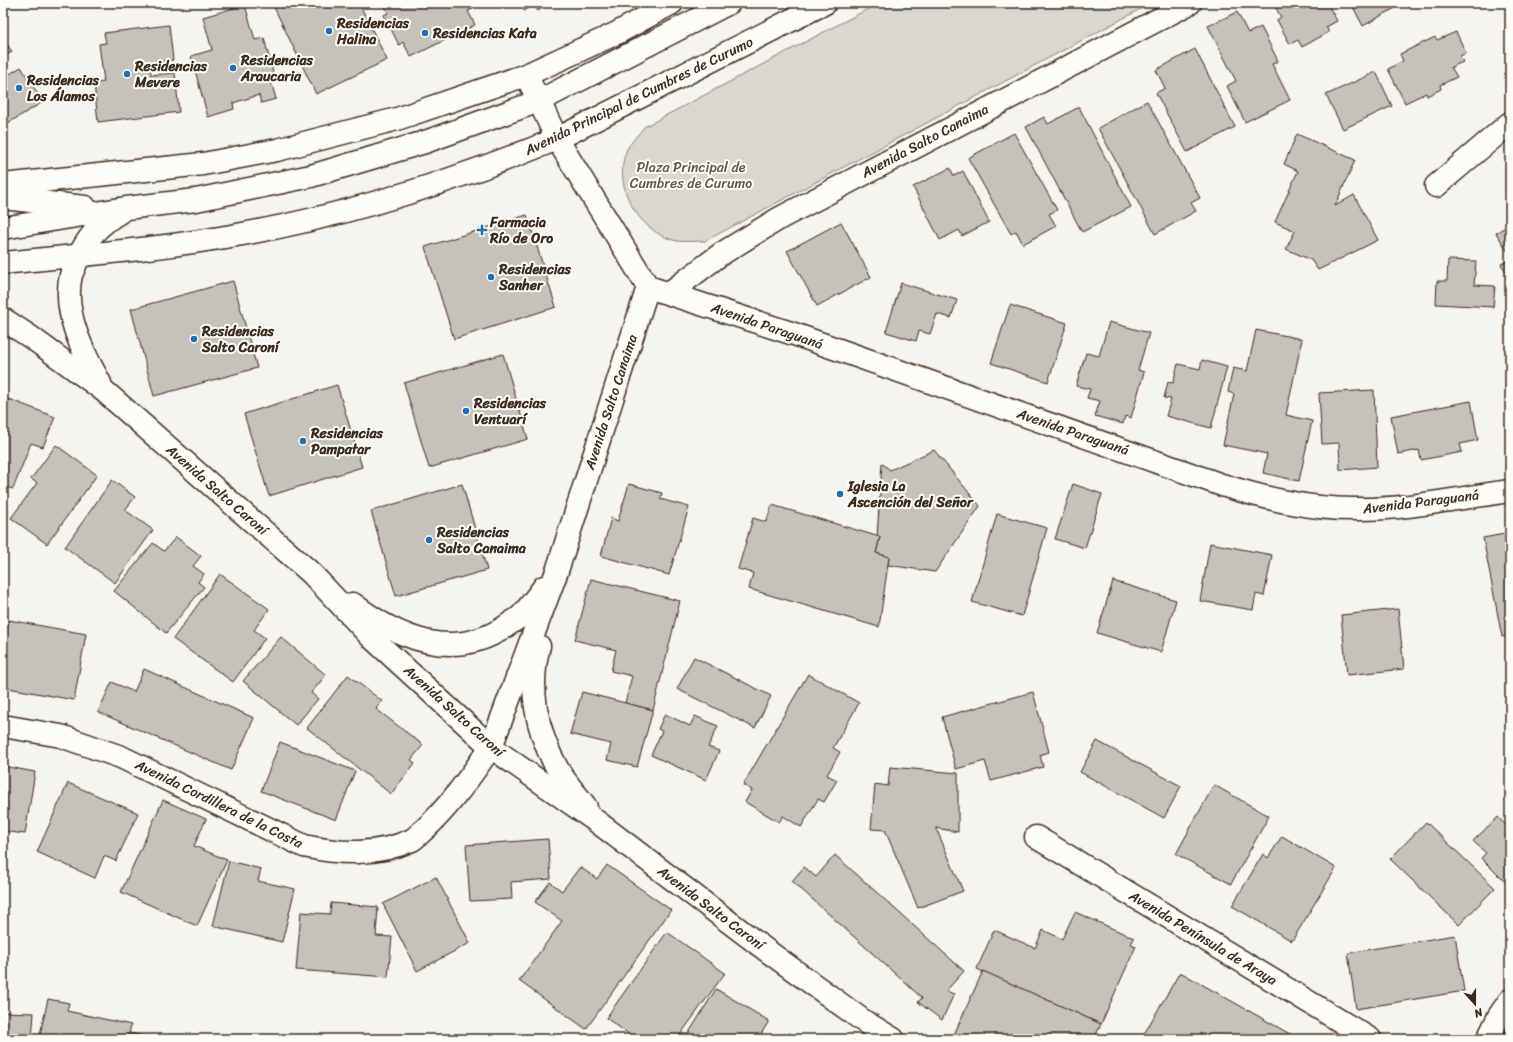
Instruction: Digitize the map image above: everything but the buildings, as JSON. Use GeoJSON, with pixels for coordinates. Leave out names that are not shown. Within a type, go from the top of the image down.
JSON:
{"type":"FeatureCollection","features":[{"type":"Feature","properties":{"kind":"street"},"geometry":{"type":"LineString","coordinates":[[3,186],[203,164],[277,150],[397,119],[526,75],[617,33],[672,3]]}},
{"type":"Feature","properties":{"kind":"street"},"geometry":{"type":"LineString","coordinates":[[3,228],[126,208],[196,200],[311,176],[425,142],[539,101],[729,3]]}},
{"type":"Feature","properties":{"kind":"street","name":"Avenida Principal de Cumbres de Curumo"},"geometry":{"type":"LineString","coordinates":[[3,263],[132,250],[237,235],[303,221],[404,194],[516,156],[557,139],[825,3]]}},
{"type":"Feature","properties":{"kind":"street","name":"Avenida Salto Canaima"},"geometry":{"type":"LineString","coordinates":[[670,293],[721,254],[780,218],[1190,3]]}},
{"type":"Feature","properties":{"kind":"street"},"geometry":{"type":"LineString","coordinates":[[526,75],[557,139],[648,287]]}},
{"type":"Feature","properties":{"kind":"street"},"geometry":{"type":"LineString","coordinates":[[1436,186],[1510,123]]}},
{"type":"Feature","properties":{"kind":"street"},"geometry":{"type":"LineString","coordinates":[[3,198],[70,207],[126,208]]}},
{"type":"Feature","properties":{"kind":"street"},"geometry":{"type":"LineString","coordinates":[[103,390],[83,352],[74,325],[69,290],[71,275],[88,238],[103,222],[126,208]]}},
{"type":"Feature","properties":{"kind":"street","name":"Avenida Salto Canaima"},"geometry":{"type":"LineString","coordinates":[[491,747],[557,571],[648,287]]}},
{"type":"Feature","properties":{"kind":"street","name":"Avenida Paraguaná"},"geometry":{"type":"LineString","coordinates":[[648,287],[794,334],[1214,482],[1260,496],[1305,505],[1353,509],[1395,507],[1510,491]]}},
{"type":"Feature","properties":{"kind":"street","name":"Avenida Salto Caroní"},"geometry":{"type":"LineString","coordinates":[[3,319],[32,338],[103,390],[311,573],[371,637],[491,747],[596,821],[766,950],[865,1022],[893,1039]]}},
{"type":"Feature","properties":{"kind":"street"},"geometry":{"type":"LineString","coordinates":[[311,573],[384,626],[438,644],[466,644],[491,636],[521,616],[557,571]]}},
{"type":"Feature","properties":{"kind":"street"},"geometry":{"type":"LineString","coordinates":[[557,571],[535,661],[534,695],[540,729],[557,768],[596,821]]}},
{"type":"Feature","properties":{"kind":"street","name":"Avenida Cordillera de la Costa"},"geometry":{"type":"LineString","coordinates":[[3,726],[62,736],[121,757],[304,846],[332,852],[373,852],[413,839],[436,818],[461,788],[491,747]]}},
{"type":"Feature","properties":{"kind":"street","name":"Avenida Península de Araya"},"geometry":{"type":"LineString","coordinates":[[1036,837],[1370,1039]]}},
{"type":"Feature","properties":{"kind":"street"},"geometry":{"type":"LineString","coordinates":[[1488,1039],[1499,1016],[1510,1000]]}},
{"type":"Feature","properties":{"kind":"green space","name":"Plaza Principal de Cumbres de Curumo"},"geometry":{"type":"Polygon","coordinates":[[[879,3],[1152,3],[705,241],[677,241],[663,236],[640,218],[632,206],[626,192],[623,178],[623,163],[627,149],[644,127],[879,3]]]}},
{"type":"Feature","properties":{"kind":"place","name":"Residencias Halina"},"geometry":{"type":"Point","coordinates":[329,31]}},
{"type":"Feature","properties":{"kind":"place","name":"Residencias Kata"},"geometry":{"type":"Point","coordinates":[425,33]}},
{"type":"Feature","properties":{"kind":"place","name":"Residencias Araucaria"},"geometry":{"type":"Point","coordinates":[233,68]}},
{"type":"Feature","properties":{"kind":"place","name":"Residencias Mevere"},"geometry":{"type":"Point","coordinates":[127,74]}},
{"type":"Feature","properties":{"kind":"place","name":"Residencias Los Álamos"},"geometry":{"type":"Point","coordinates":[19,88]}},
{"type":"Feature","properties":{"kind":"place","name":"Farmacia Río de Oro"},"geometry":{"type":"Point","coordinates":[482,230]}},
{"type":"Feature","properties":{"kind":"place","name":"Residencias Sanher"},"geometry":{"type":"Point","coordinates":[491,277]}},
{"type":"Feature","properties":{"kind":"place","name":"Residencias Salto Caroní"},"geometry":{"type":"Point","coordinates":[194,339]}},
{"type":"Feature","properties":{"kind":"place","name":"Residencias Ventuarí"},"geometry":{"type":"Point","coordinates":[466,411]}},
{"type":"Feature","properties":{"kind":"place","name":"Residencias Pampatar"},"geometry":{"type":"Point","coordinates":[303,441]}},
{"type":"Feature","properties":{"kind":"place","name":"Iglesia La Ascención del Señor"},"geometry":{"type":"Point","coordinates":[840,494]}},
{"type":"Feature","properties":{"kind":"place","name":"Residencias Salto Canaima"},"geometry":{"type":"Point","coordinates":[429,540]}}]}
